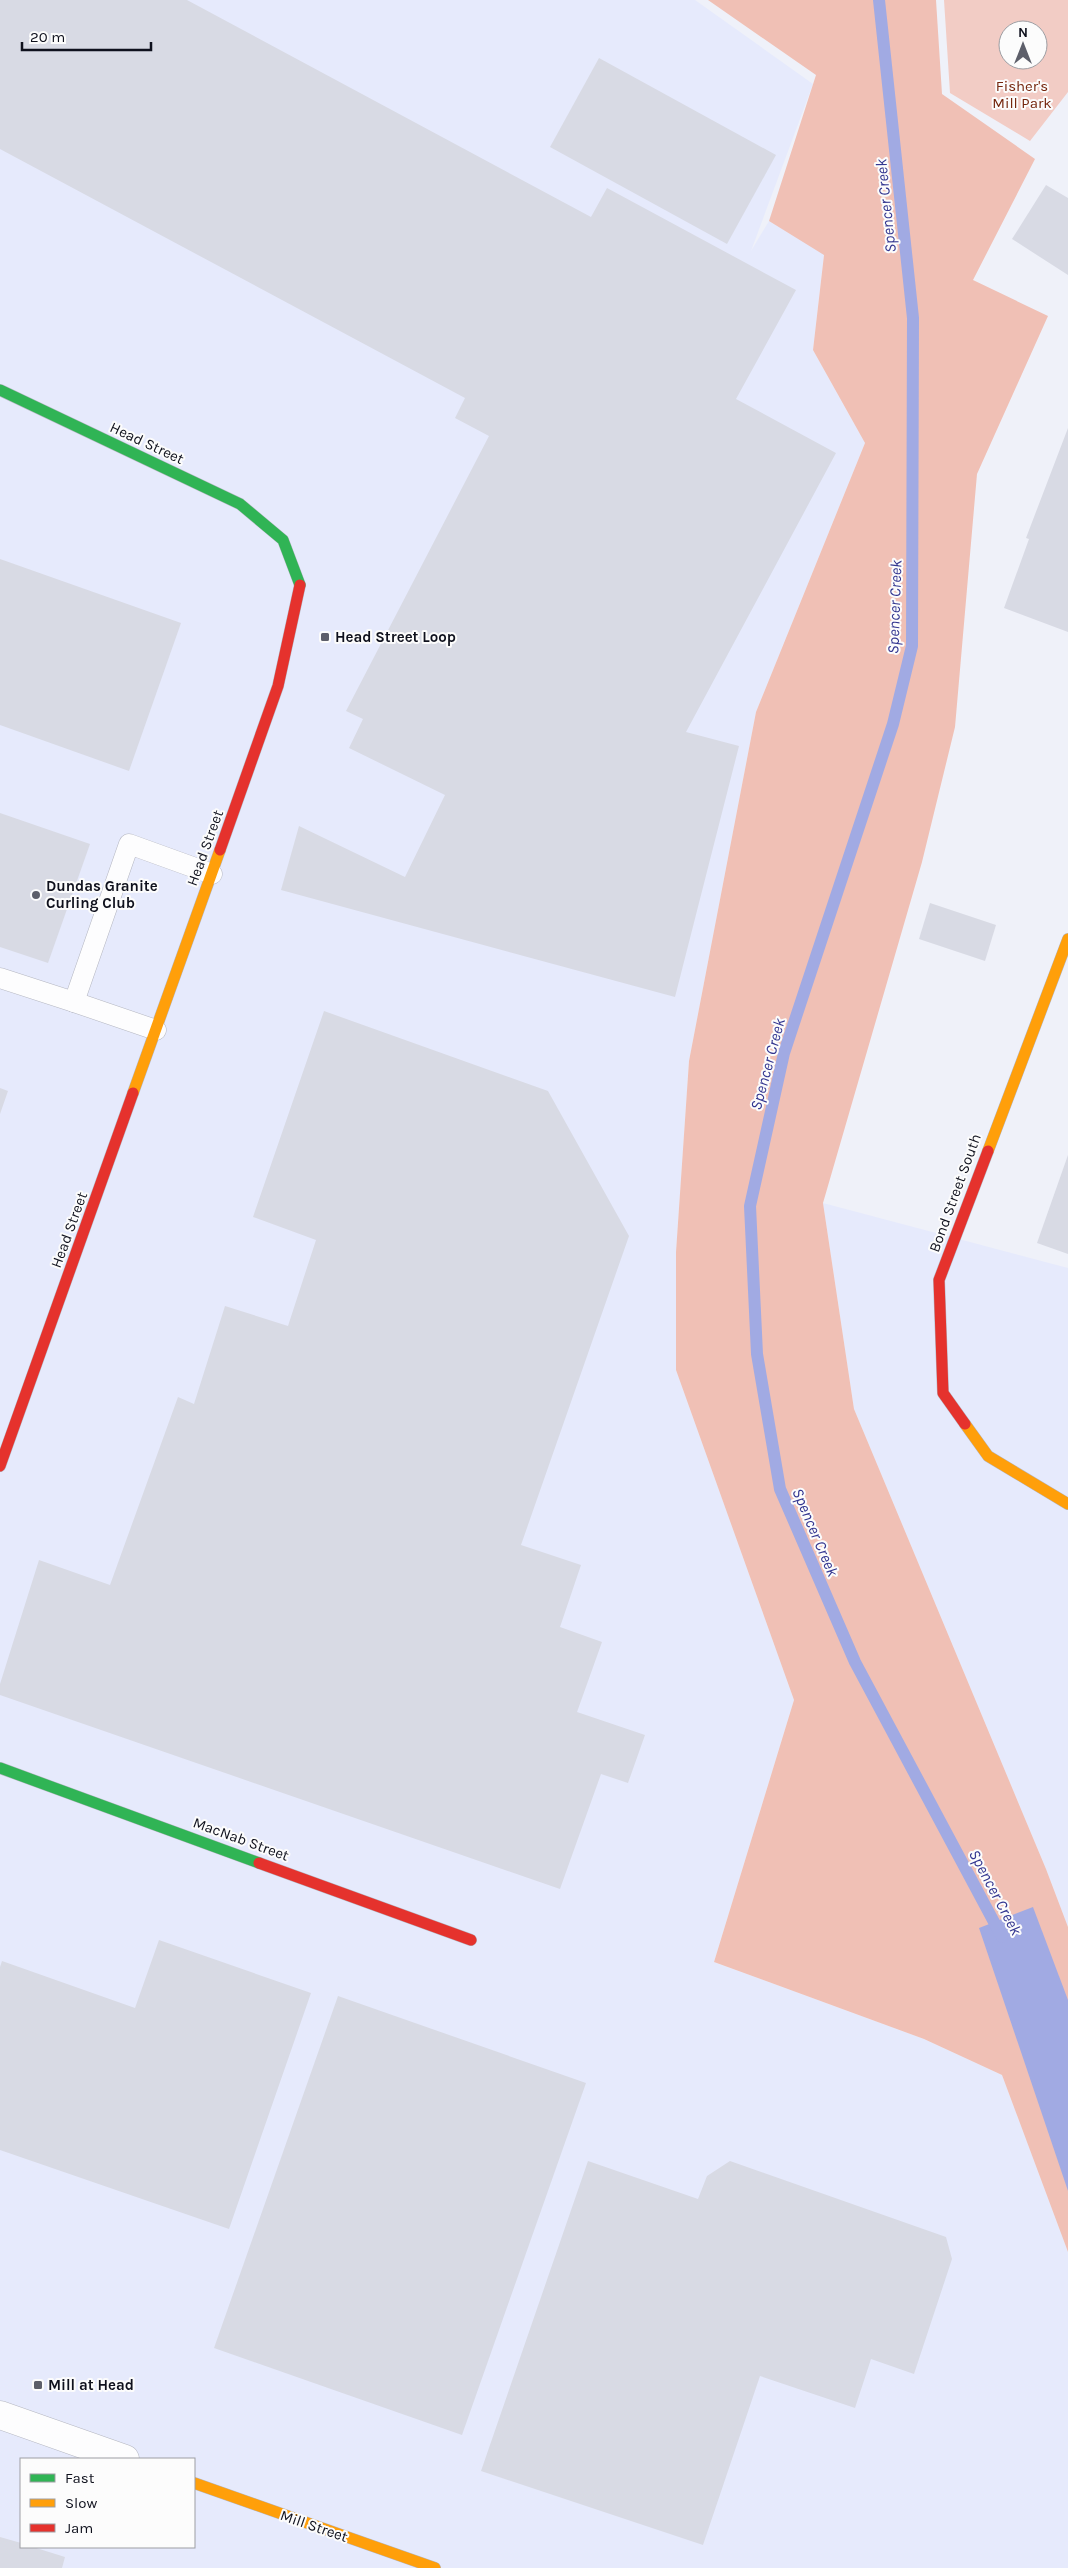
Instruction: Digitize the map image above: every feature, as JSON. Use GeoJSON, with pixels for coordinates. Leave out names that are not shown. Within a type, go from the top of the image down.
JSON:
{"type":"FeatureCollection","features":[{"type":"Feature","properties":{"kind":"street","name":"Head Street"},"geometry":{"type":"LineString","coordinates":[[0,390],[240,504],[283,540],[300,586],[278,686],[0,1466]]}},
{"type":"Feature","properties":{"kind":"street","name":"Bond Street South"},"geometry":{"type":"LineString","coordinates":[[1068,939],[939,1280],[943,1393],[988,1456],[1068,1504]]}},
{"type":"Feature","properties":{"kind":"street","name":"MacNab Street"},"geometry":{"type":"LineString","coordinates":[[0,1768],[471,1940]]}},
{"type":"Feature","properties":{"kind":"street"},"geometry":{"type":"LineString","coordinates":[[0,2415],[122,2458]]}},
{"type":"Feature","properties":{"kind":"street","name":"Mill Street"},"geometry":{"type":"LineString","coordinates":[[195,2483],[435,2568]]}},
{"type":"Feature","properties":{"kind":"lane"},"geometry":{"type":"LineString","coordinates":[[74,1002],[129,844],[212,874]]}},
{"type":"Feature","properties":{"kind":"lane"},"geometry":{"type":"LineString","coordinates":[[0,978],[156,1030]]}},
{"type":"Feature","properties":{"kind":"shaded area"},"geometry":{"type":"Polygon","coordinates":[[[0,0],[695,0],[813,84],[751,251],[769,221],[824,254],[813,350],[865,443],[756,712],[689,1061],[676,1252],[676,1370],[794,1700],[714,1962],[924,2039],[1002,2075],[1068,2252],[1068,2568],[0,2568],[0,0]]]}},
{"type":"Feature","properties":{"kind":"shaded area"},"geometry":{"type":"Polygon","coordinates":[[[708,0],[936,0],[942,94],[1035,159],[973,280],[1048,316],[977,474],[955,727],[922,862],[823,1203],[854,1409],[1046,1869],[1068,1927],[1068,2252],[1002,2075],[924,2039],[714,1962],[794,1700],[676,1370],[676,1252],[689,1061],[756,712],[865,443],[813,350],[824,255],[769,221],[816,75],[708,0]]]}},
{"type":"Feature","properties":{"kind":"shaded area"},"geometry":{"type":"Polygon","coordinates":[[[823,1203],[1068,1268],[1068,1927],[1046,1869],[854,1409],[823,1203]]]}},
{"type":"Feature","properties":{"kind":"green space","name":"Fisher's Mill Park"},"geometry":{"type":"Polygon","coordinates":[[[944,0],[1068,0],[1068,92],[1030,141],[950,93],[944,0]]]}},
{"type":"Feature","properties":{"kind":"water"},"geometry":{"type":"Polygon","coordinates":[[[1033,1907],[1068,2000],[1068,2191],[979,1928],[1033,1907]]]}},
{"type":"Feature","properties":{"kind":"building"},"geometry":{"type":"Polygon","coordinates":[[[0,0],[187,0],[591,217],[607,188],[796,290],[736,399],[836,453],[686,732],[739,746],[675,997],[281,890],[299,826],[405,877],[445,795],[349,748],[363,719],[346,711],[489,436],[455,418],[465,398],[0,149],[0,0]]]}},
{"type":"Feature","properties":{"kind":"building"},"geometry":{"type":"Polygon","coordinates":[[[599,58],[776,155],[727,244],[550,147],[599,58]]]}},
{"type":"Feature","properties":{"kind":"building"},"geometry":{"type":"Polygon","coordinates":[[[1046,185],[1068,198],[1068,275],[1012,239],[1046,185]]]}},
{"type":"Feature","properties":{"kind":"building"},"geometry":{"type":"Polygon","coordinates":[[[1068,428],[1068,632],[1004,608],[1029,539],[1026,538],[1068,428]]]}},
{"type":"Feature","properties":{"kind":"building"},"geometry":{"type":"Polygon","coordinates":[[[0,559],[181,623],[129,771],[0,725],[0,559]]]}},
{"type":"Feature","properties":{"kind":"building","name":"Dundas Granite Curling Club"},"geometry":{"type":"Polygon","coordinates":[[[0,813],[90,844],[48,963],[0,947],[0,813]]]}},
{"type":"Feature","properties":{"kind":"building"},"geometry":{"type":"Polygon","coordinates":[[[930,903],[996,925],[985,961],[919,939],[930,903]]]}},
{"type":"Feature","properties":{"kind":"building"},"geometry":{"type":"Polygon","coordinates":[[[324,1011],[548,1091],[629,1236],[521,1545],[581,1565],[560,1627],[602,1642],[577,1712],[645,1735],[628,1783],[601,1774],[560,1889],[0,1695],[0,1684],[39,1560],[110,1585],[178,1397],[194,1404],[225,1306],[288,1326],[316,1240],[253,1217],[324,1011]]]}},
{"type":"Feature","properties":{"kind":"building"},"geometry":{"type":"Polygon","coordinates":[[[0,1088],[8,1091],[0,1114],[0,1088]]]}},
{"type":"Feature","properties":{"kind":"building"},"geometry":{"type":"Polygon","coordinates":[[[1068,1155],[1068,1254],[1037,1243],[1068,1155]]]}},
{"type":"Feature","properties":{"kind":"building"},"geometry":{"type":"Polygon","coordinates":[[[159,1940],[311,1993],[229,2229],[0,2150],[0,1967],[2,1961],[135,2008],[159,1940]]]}},
{"type":"Feature","properties":{"kind":"building"},"geometry":{"type":"Polygon","coordinates":[[[338,1996],[586,2083],[462,2435],[214,2348],[338,1996]]]}},
{"type":"Feature","properties":{"kind":"building"},"geometry":{"type":"Polygon","coordinates":[[[588,2161],[698,2199],[707,2176],[730,2161],[946,2237],[952,2259],[914,2374],[871,2359],[855,2408],[760,2376],[703,2545],[481,2471],[588,2161]]]}},
{"type":"Feature","properties":{"kind":"building"},"geometry":{"type":"Polygon","coordinates":[[[0,2537],[20,2543],[20,2548],[36,2548],[65,2557],[62,2568],[0,2568],[0,2537]]]}},
{"type":"Feature","properties":{"kind":"waterway","name":"Spencer Creek"},"geometry":{"type":"LineString","coordinates":[[879,0],[913,318],[912,646],[893,724],[784,1053],[750,1206],[757,1354],[780,1489],[855,1662],[1002,1937]]}},
{"type":"Feature","properties":{"kind":"traffic: fast"},"geometry":{"type":"LineString","coordinates":[[0,390],[240,504],[283,540],[300,585]]}},
{"type":"Feature","properties":{"kind":"traffic: fast"},"geometry":{"type":"LineString","coordinates":[[0,1768],[259,1863]]}},
{"type":"Feature","properties":{"kind":"traffic: slow"},"geometry":{"type":"LineString","coordinates":[[133,1093],[220,850]]}},
{"type":"Feature","properties":{"kind":"traffic: slow"},"geometry":{"type":"LineString","coordinates":[[988,1151],[1068,939]]}},
{"type":"Feature","properties":{"kind":"traffic: slow"},"geometry":{"type":"LineString","coordinates":[[965,1424],[988,1456],[1068,1504]]}},
{"type":"Feature","properties":{"kind":"traffic: slow"},"geometry":{"type":"LineString","coordinates":[[195,2483],[435,2568]]}},
{"type":"Feature","properties":{"kind":"traffic: jam"},"geometry":{"type":"LineString","coordinates":[[220,850],[278,686],[300,585]]}},
{"type":"Feature","properties":{"kind":"traffic: jam"},"geometry":{"type":"LineString","coordinates":[[0,1466],[133,1093]]}},
{"type":"Feature","properties":{"kind":"traffic: jam"},"geometry":{"type":"LineString","coordinates":[[965,1424],[943,1393],[939,1280],[988,1151]]}},
{"type":"Feature","properties":{"kind":"traffic: jam"},"geometry":{"type":"LineString","coordinates":[[259,1863],[471,1940]]}},
{"type":"Feature","properties":{"kind":"place","name":"Head Street Loop"},"geometry":{"type":"Point","coordinates":[325,637]}},
{"type":"Feature","properties":{"kind":"place","name":"Dundas Granite Curling Club"},"geometry":{"type":"Point","coordinates":[36,895]}},
{"type":"Feature","properties":{"kind":"place","name":"Mill at Head"},"geometry":{"type":"Point","coordinates":[38,2385]}}]}
